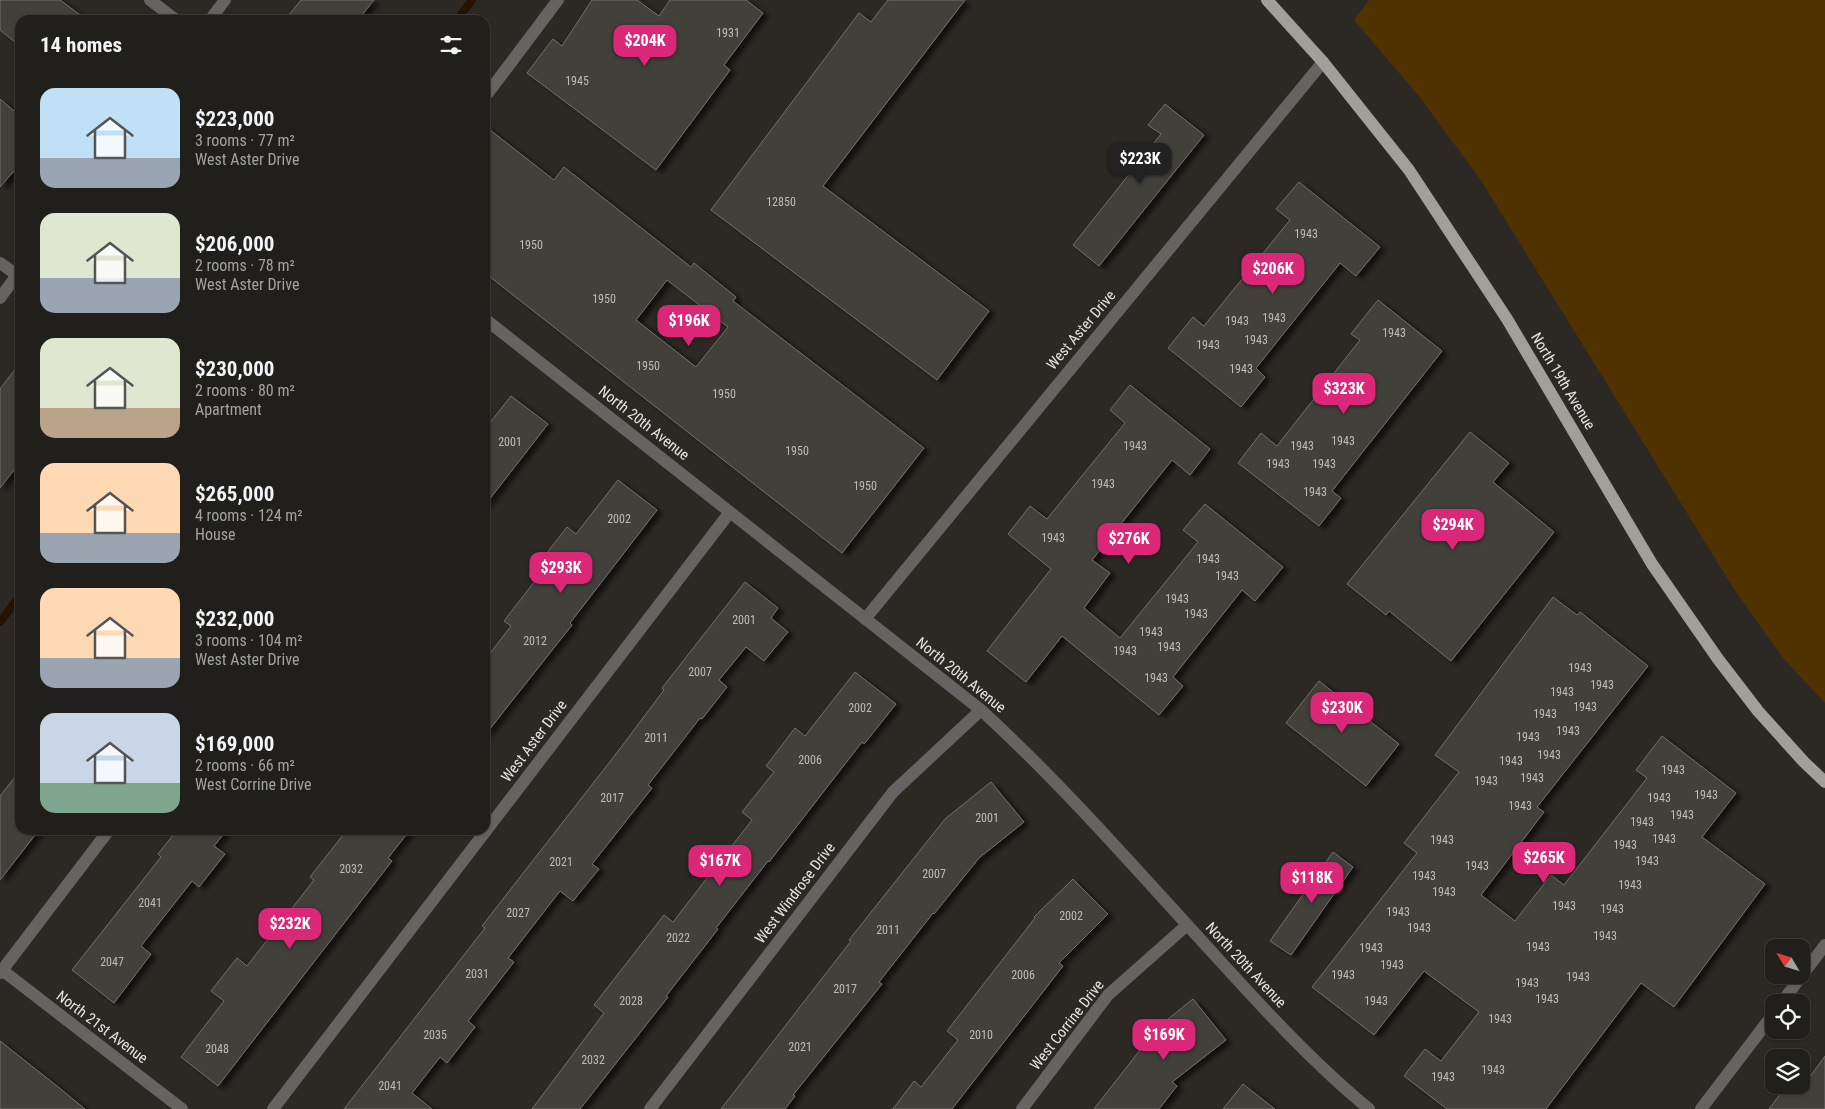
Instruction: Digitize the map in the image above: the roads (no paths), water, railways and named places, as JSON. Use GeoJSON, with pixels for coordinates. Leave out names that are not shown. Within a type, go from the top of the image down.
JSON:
{"type":"FeatureCollection","features":[{"type":"Feature","properties":{"kind":"main road","name":"North 19th Avenue"},"geometry":{"type":"LineString","coordinates":[[1267,0],[1323,62],[1415,179],[1506,319],[1652,564],[1718,659],[1758,712],[1825,782]]}},
{"type":"Feature","properties":{"kind":"street"},"geometry":{"type":"LineString","coordinates":[[150,0],[170,15]]}},
{"type":"Feature","properties":{"kind":"street"},"geometry":{"type":"LineString","coordinates":[[214,15],[225,0]]}},
{"type":"Feature","properties":{"kind":"street"},"geometry":{"type":"LineString","coordinates":[[490,90],[558,0]]}},
{"type":"Feature","properties":{"kind":"street","name":"West Aster Drive"},"geometry":{"type":"LineString","coordinates":[[865,619],[1323,62]]}},
{"type":"Feature","properties":{"kind":"street"},"geometry":{"type":"LineString","coordinates":[[0,263],[15,271]]}},
{"type":"Feature","properties":{"kind":"street"},"geometry":{"type":"LineString","coordinates":[[0,298],[15,277]]}},
{"type":"Feature","properties":{"kind":"street","name":"North 20th Avenue"},"geometry":{"type":"LineString","coordinates":[[490,328],[730,512],[981,710],[1028,755],[1276,1022],[1369,1109]]}},
{"type":"Feature","properties":{"kind":"street","name":"West Aster Drive"},"geometry":{"type":"LineString","coordinates":[[490,826],[730,512]]}},
{"type":"Feature","properties":{"kind":"street","name":"West Windrose Drive"},"geometry":{"type":"LineString","coordinates":[[650,1109],[893,792],[981,710]]}},
{"type":"Feature","properties":{"kind":"street"},"geometry":{"type":"LineString","coordinates":[[1,972],[105,835]]}},
{"type":"Feature","properties":{"kind":"street","name":"West Aster Drive"},"geometry":{"type":"LineString","coordinates":[[273,1109],[483,835]]}},
{"type":"Feature","properties":{"kind":"street","name":"West Corrine Drive"},"geometry":{"type":"LineString","coordinates":[[1022,1109],[1108,995],[1187,924]]}},
{"type":"Feature","properties":{"kind":"street"},"geometry":{"type":"LineString","coordinates":[[1788,994],[1825,945]]}},
{"type":"Feature","properties":{"kind":"street","name":"North 21st Avenue"},"geometry":{"type":"LineString","coordinates":[[1,972],[182,1109]]}},
{"type":"Feature","properties":{"kind":"street"},"geometry":{"type":"LineString","coordinates":[[1701,1109],[1765,1025]]}},
{"type":"Feature","properties":{"kind":"waterway"},"geometry":{"type":"LineString","coordinates":[[461,15],[472,0]]}},
{"type":"Feature","properties":{"kind":"waterway"},"geometry":{"type":"LineString","coordinates":[[0,622],[15,602]]}}]}
